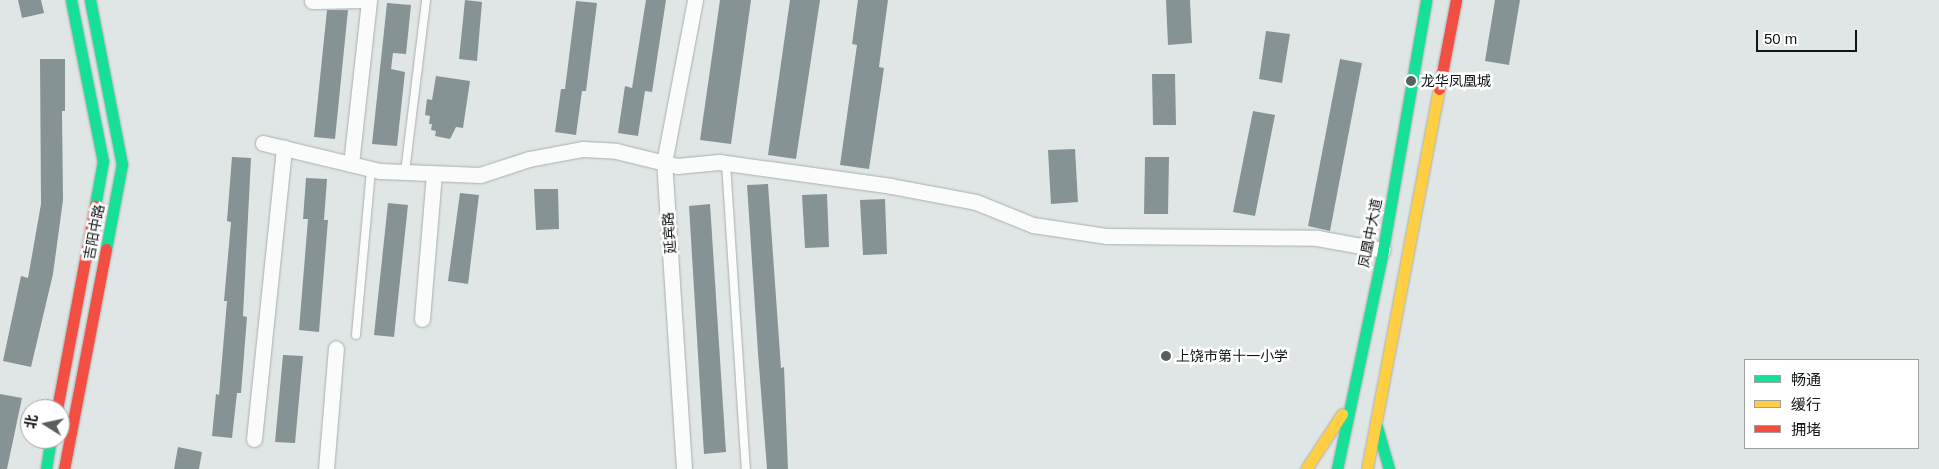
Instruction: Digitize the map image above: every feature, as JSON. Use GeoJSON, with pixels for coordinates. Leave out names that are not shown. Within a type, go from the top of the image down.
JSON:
{"type":"FeatureCollection","features":[{"type":"Feature","properties":{"kind":"main road","name":"吉阳中路"},"geometry":{"type":"LineString","coordinates":[[59,399],[103,161],[71,0]]}},
{"type":"Feature","properties":{"kind":"main road","name":"吉阳中路"},"geometry":{"type":"LineString","coordinates":[[64,469],[122,164],[90,0]]}},
{"type":"Feature","properties":{"kind":"main road","name":"凤凰中大道"},"geometry":{"type":"LineString","coordinates":[[1336,469],[1348,406],[1384,250],[1426,0]]}},
{"type":"Feature","properties":{"kind":"main road"},"geometry":{"type":"LineString","coordinates":[[1367,469],[1456,0]]}},
{"type":"Feature","properties":{"kind":"main road"},"geometry":{"type":"LineString","coordinates":[[1306,469],[1348,406]]}},
{"type":"Feature","properties":{"kind":"main road"},"geometry":{"type":"LineString","coordinates":[[1376,418],[1389,469]]}},
{"type":"Feature","properties":{"kind":"main road"},"geometry":{"type":"LineString","coordinates":[[46,469],[49,449]]}},
{"type":"Feature","properties":{"kind":"street"},"geometry":{"type":"LineString","coordinates":[[312,1],[368,0],[351,164]]}},
{"type":"Feature","properties":{"kind":"street","name":"延宾路"},"geometry":{"type":"LineString","coordinates":[[684,469],[664,163],[695,0]]}},
{"type":"Feature","properties":{"kind":"street"},"geometry":{"type":"LineString","coordinates":[[263,142],[371,169],[434,173],[480,174],[529,159],[583,149],[616,152],[676,166],[726,163],[891,186],[976,202],[1033,225],[1107,236],[1318,238],[1384,250]]}},
{"type":"Feature","properties":{"kind":"street"},"geometry":{"type":"LineString","coordinates":[[254,439],[284,148]]}},
{"type":"Feature","properties":{"kind":"street"},"geometry":{"type":"LineString","coordinates":[[422,319],[434,173]]}},
{"type":"Feature","properties":{"kind":"street"},"geometry":{"type":"LineString","coordinates":[[326,469],[336,348]]}},
{"type":"Feature","properties":{"kind":"lane"},"geometry":{"type":"LineString","coordinates":[[405,172],[426,0]]}},
{"type":"Feature","properties":{"kind":"lane"},"geometry":{"type":"LineString","coordinates":[[726,163],[746,469]]}},
{"type":"Feature","properties":{"kind":"lane"},"geometry":{"type":"LineString","coordinates":[[356,334],[371,169]]}},
{"type":"Feature","properties":{"kind":"building"},"geometry":{"type":"Polygon","coordinates":[[[18,0],[41,0],[44,13],[22,18],[18,0]]]}},
{"type":"Feature","properties":{"kind":"building"},"geometry":{"type":"Polygon","coordinates":[[[465,0],[482,2],[477,61],[459,59],[465,0]]]}},
{"type":"Feature","properties":{"kind":"building"},"geometry":{"type":"Polygon","coordinates":[[[646,0],[666,0],[652,92],[645,91],[638,136],[618,133],[625,86],[632,88],[646,0]]]}},
{"type":"Feature","properties":{"kind":"building"},"geometry":{"type":"Polygon","coordinates":[[[720,0],[751,0],[731,144],[700,140],[720,0]]]}},
{"type":"Feature","properties":{"kind":"building"},"geometry":{"type":"Polygon","coordinates":[[[790,0],[820,0],[796,159],[768,155],[790,0]]]}},
{"type":"Feature","properties":{"kind":"building"},"geometry":{"type":"Polygon","coordinates":[[[858,0],[888,0],[879,67],[884,68],[869,169],[840,165],[857,45],[852,44],[858,0]]]}},
{"type":"Feature","properties":{"kind":"building"},"geometry":{"type":"Polygon","coordinates":[[[1166,0],[1190,0],[1192,43],[1168,45],[1166,0]]]}},
{"type":"Feature","properties":{"kind":"building"},"geometry":{"type":"Polygon","coordinates":[[[1495,0],[1520,0],[1509,65],[1485,61],[1495,0]]]}},
{"type":"Feature","properties":{"kind":"building"},"geometry":{"type":"Polygon","coordinates":[[[576,1],[597,3],[586,91],[582,91],[576,135],[555,132],[561,89],[565,89],[576,1]]]}},
{"type":"Feature","properties":{"kind":"building"},"geometry":{"type":"Polygon","coordinates":[[[387,3],[411,5],[406,54],[393,53],[391,69],[405,72],[397,146],[372,144],[387,3]]]}},
{"type":"Feature","properties":{"kind":"building"},"geometry":{"type":"Polygon","coordinates":[[[327,10],[348,10],[335,139],[314,137],[327,10]]]}},
{"type":"Feature","properties":{"kind":"building"},"geometry":{"type":"Polygon","coordinates":[[[1266,31],[1290,34],[1282,83],[1259,79],[1266,31]]]}},
{"type":"Feature","properties":{"kind":"building"},"geometry":{"type":"Polygon","coordinates":[[[40,59],[65,59],[65,111],[62,111],[63,200],[53,274],[31,367],[3,361],[21,276],[28,278],[41,204],[40,59]]]}},
{"type":"Feature","properties":{"kind":"building"},"geometry":{"type":"Polygon","coordinates":[[[1340,59],[1362,63],[1330,231],[1308,226],[1340,59]]]}},
{"type":"Feature","properties":{"kind":"building"},"geometry":{"type":"Polygon","coordinates":[[[1152,74],[1175,74],[1176,125],[1153,125],[1152,74]]]}},
{"type":"Feature","properties":{"kind":"building"},"geometry":{"type":"Polygon","coordinates":[[[436,76],[470,81],[463,128],[456,127],[450,139],[435,136],[436,131],[431,130],[432,124],[429,124],[430,116],[425,115],[427,99],[432,100],[436,76]]]}},
{"type":"Feature","properties":{"kind":"building"},"geometry":{"type":"Polygon","coordinates":[[[1253,111],[1275,115],[1255,216],[1233,212],[1253,111]]]}},
{"type":"Feature","properties":{"kind":"building"},"geometry":{"type":"Polygon","coordinates":[[[1075,149],[1078,202],[1051,204],[1048,150],[1075,149]]]}},
{"type":"Feature","properties":{"kind":"building"},"geometry":{"type":"Polygon","coordinates":[[[232,157],[251,158],[243,316],[247,317],[241,393],[237,393],[232,438],[212,436],[216,394],[219,395],[227,301],[224,301],[231,222],[227,221],[232,157]]]}},
{"type":"Feature","properties":{"kind":"building"},"geometry":{"type":"Polygon","coordinates":[[[1145,157],[1169,157],[1168,214],[1144,214],[1145,157]]]}},
{"type":"Feature","properties":{"kind":"building"},"geometry":{"type":"Polygon","coordinates":[[[306,178],[327,179],[324,220],[328,220],[319,332],[299,330],[308,219],[303,219],[306,178]]]}},
{"type":"Feature","properties":{"kind":"building"},"geometry":{"type":"Polygon","coordinates":[[[768,184],[781,368],[784,367],[788,469],[767,469],[758,353],[747,185],[768,184]]]}},
{"type":"Feature","properties":{"kind":"building"},"geometry":{"type":"Polygon","coordinates":[[[534,189],[558,189],[559,229],[536,230],[534,189]]]}},
{"type":"Feature","properties":{"kind":"building"},"geometry":{"type":"Polygon","coordinates":[[[460,193],[479,195],[468,284],[448,281],[460,193]]]}},
{"type":"Feature","properties":{"kind":"building"},"geometry":{"type":"Polygon","coordinates":[[[827,194],[829,247],[805,248],[802,195],[827,194]]]}},
{"type":"Feature","properties":{"kind":"building"},"geometry":{"type":"Polygon","coordinates":[[[885,199],[887,254],[863,255],[860,200],[885,199]]]}},
{"type":"Feature","properties":{"kind":"building"},"geometry":{"type":"Polygon","coordinates":[[[388,203],[408,205],[394,337],[374,335],[388,203]]]}},
{"type":"Feature","properties":{"kind":"building"},"geometry":{"type":"Polygon","coordinates":[[[710,204],[726,452],[704,454],[689,206],[710,204]]]}},
{"type":"Feature","properties":{"kind":"building"},"geometry":{"type":"Polygon","coordinates":[[[283,355],[303,356],[295,443],[275,442],[283,355]]]}},
{"type":"Feature","properties":{"kind":"building"},"geometry":{"type":"Polygon","coordinates":[[[0,394],[22,398],[20,399],[20,407],[7,469],[0,469],[0,394]]]}},
{"type":"Feature","properties":{"kind":"building"},"geometry":{"type":"Polygon","coordinates":[[[178,447],[202,452],[199,469],[174,469],[178,447]]]}},
{"type":"Feature","properties":{"kind":"traffic: fast"},"geometry":{"type":"LineString","coordinates":[[71,0],[103,161],[95,206]]}},
{"type":"Feature","properties":{"kind":"traffic: fast"},"geometry":{"type":"LineString","coordinates":[[90,0],[122,164],[106,249]]}},
{"type":"Feature","properties":{"kind":"traffic: fast"},"geometry":{"type":"LineString","coordinates":[[1337,469],[1383,250],[1426,0]]}},
{"type":"Feature","properties":{"kind":"traffic: fast"},"geometry":{"type":"LineString","coordinates":[[1377,427],[1389,469]]}},
{"type":"Feature","properties":{"kind":"traffic: fast"},"geometry":{"type":"LineString","coordinates":[[46,469],[49,449]]}},
{"type":"Feature","properties":{"kind":"traffic: slow"},"geometry":{"type":"LineString","coordinates":[[1367,469],[1439,89]]}},
{"type":"Feature","properties":{"kind":"traffic: slow"},"geometry":{"type":"LineString","coordinates":[[1306,469],[1342,414]]}},
{"type":"Feature","properties":{"kind":"traffic: jam"},"geometry":{"type":"LineString","coordinates":[[1439,89],[1456,0]]}},
{"type":"Feature","properties":{"kind":"traffic: jam"},"geometry":{"type":"LineString","coordinates":[[59,399],[95,206]]}},
{"type":"Feature","properties":{"kind":"traffic: jam"},"geometry":{"type":"LineString","coordinates":[[64,469],[106,249]]}},
{"type":"Feature","properties":{"kind":"place","name":"龙华凤凰城"},"geometry":{"type":"Point","coordinates":[1411,81]}},
{"type":"Feature","properties":{"kind":"place","name":"上饶市第十一小学"},"geometry":{"type":"Point","coordinates":[1166,356]}}]}
